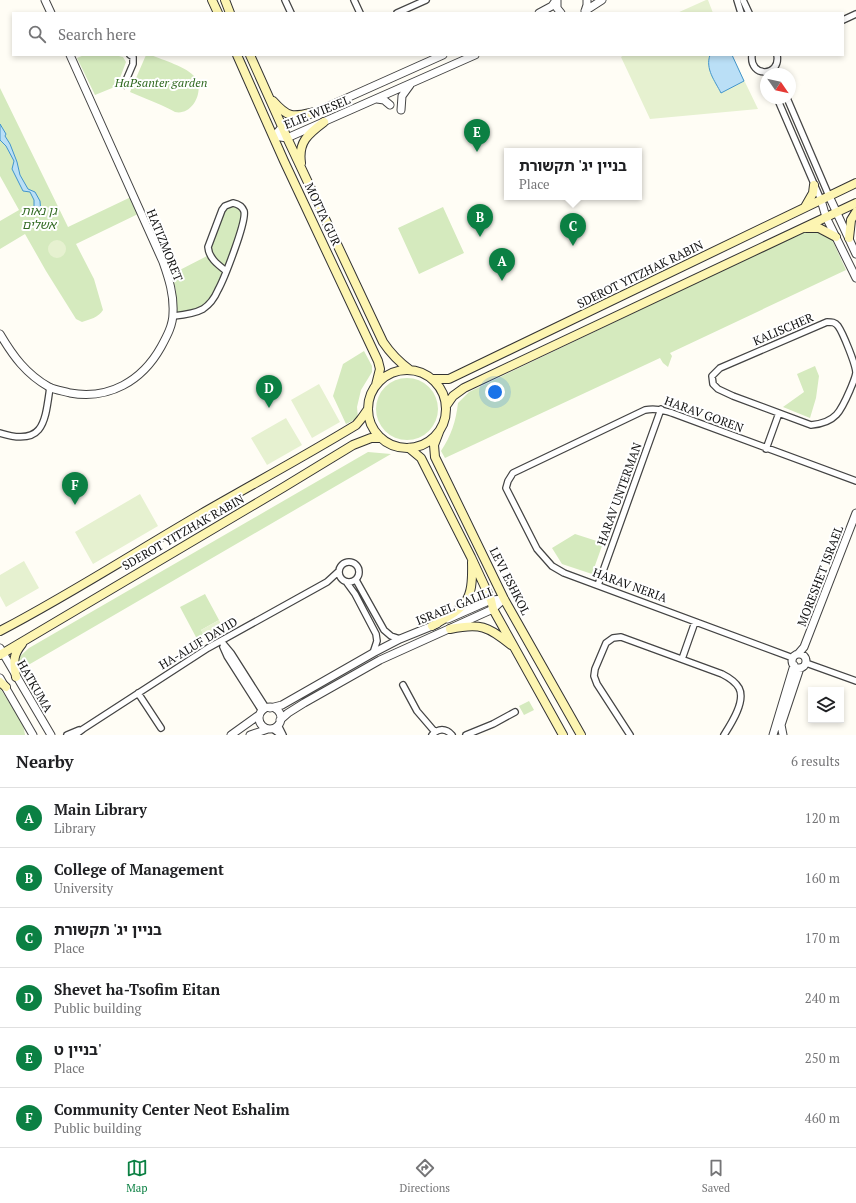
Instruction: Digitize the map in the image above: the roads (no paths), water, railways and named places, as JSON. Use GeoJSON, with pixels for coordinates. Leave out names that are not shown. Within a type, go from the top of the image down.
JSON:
{"type":"FeatureCollection","features":[{"type":"Feature","properties":{"kind":"main road"},"geometry":{"type":"LineString","coordinates":[[212,0],[218,12]]}},
{"type":"Feature","properties":{"kind":"main road"},"geometry":{"type":"LineString","coordinates":[[224,0],[230,12]]}},
{"type":"Feature","properties":{"kind":"main road","name":"MOTTA GUR"},"geometry":{"type":"LineString","coordinates":[[236,56],[378,361],[380,369],[376,385]]}},
{"type":"Feature","properties":{"kind":"main road","name":"MOTTA GUR"},"geometry":{"type":"LineString","coordinates":[[250,56],[287,138],[383,342],[389,352],[410,370]]}},
{"type":"Feature","properties":{"kind":"main road"},"geometry":{"type":"LineString","coordinates":[[267,93],[280,109],[288,115],[298,116],[314,112]]}},
{"type":"Feature","properties":{"kind":"main road"},"geometry":{"type":"LineString","coordinates":[[302,170],[300,155],[303,143],[312,130],[324,122]]}},
{"type":"Feature","properties":{"kind":"main road","name":"SDEROT YITZHAK RABIN"},"geometry":{"type":"LineString","coordinates":[[432,379],[449,379],[856,183]]}},
{"type":"Feature","properties":{"kind":"main road"},"geometry":{"type":"LineString","coordinates":[[806,208],[813,193],[814,185]]}},
{"type":"Feature","properties":{"kind":"main road"},"geometry":{"type":"LineString","coordinates":[[446,406],[453,396],[464,388],[856,203]]}},
{"type":"Feature","properties":{"kind":"main road"},"geometry":{"type":"LineString","coordinates":[[849,238],[851,220],[856,212]]}},
{"type":"Feature","properties":{"kind":"main road"},"geometry":{"type":"LineString","coordinates":[[803,228],[819,228],[836,237]]}},
{"type":"Feature","properties":{"kind":"main road"},"geometry":{"type":"LineString","coordinates":[[406,369],[410,370],[429,376],[439,385],[445,397],[446,410],[444,422],[439,432],[426,443],[409,448],[393,446],[381,438],[371,426],[368,415],[368,403],[371,393],[384,377],[394,371],[406,369]]}},
{"type":"Feature","properties":{"kind":"main road","name":"SDEROT YITZHAK RABIN"},"geometry":{"type":"LineString","coordinates":[[0,631],[46,607],[207,511],[356,425],[368,409]]}},
{"type":"Feature","properties":{"kind":"main road","name":"LEVI ESHKOL"},"geometry":{"type":"LineString","coordinates":[[439,432],[434,445],[435,458],[504,599],[581,735]]}},
{"type":"Feature","properties":{"kind":"main road","name":"SDEROT YITZHAK RABIN"},"geometry":{"type":"LineString","coordinates":[[1,652],[25,640],[353,445],[371,438],[381,438]]}},
{"type":"Feature","properties":{"kind":"main road","name":"LEVI ESHKOL"},"geometry":{"type":"LineString","coordinates":[[409,448],[421,458],[471,557],[494,609],[563,735]]}},
{"type":"Feature","properties":{"kind":"main road"},"geometry":{"type":"LineString","coordinates":[[432,626],[456,611],[464,604],[469,596],[472,580],[471,557]]}},
{"type":"Feature","properties":{"kind":"main road"},"geometry":{"type":"LineString","coordinates":[[0,625],[4,626],[19,621]]}},
{"type":"Feature","properties":{"kind":"main road"},"geometry":{"type":"LineString","coordinates":[[450,629],[476,625],[496,633],[515,648]]}},
{"type":"Feature","properties":{"kind":"main road"},"geometry":{"type":"LineString","coordinates":[[16,677],[14,659],[15,652],[25,640]]}},
{"type":"Feature","properties":{"kind":"street"},"geometry":{"type":"LineString","coordinates":[[45,0],[51,12]]}},
{"type":"Feature","properties":{"kind":"street"},"geometry":{"type":"LineString","coordinates":[[285,0],[291,12]]}},
{"type":"Feature","properties":{"kind":"street"},"geometry":{"type":"LineString","coordinates":[[354,0],[360,12]]}},
{"type":"Feature","properties":{"kind":"street"},"geometry":{"type":"LineString","coordinates":[[399,12],[417,2],[426,0]]}},
{"type":"Feature","properties":{"kind":"street"},"geometry":{"type":"LineString","coordinates":[[541,12],[552,6],[556,0]]}},
{"type":"Feature","properties":{"kind":"street"},"geometry":{"type":"LineString","coordinates":[[556,0],[560,12]]}},
{"type":"Feature","properties":{"kind":"street"},"geometry":{"type":"LineString","coordinates":[[584,12],[587,5],[587,0]]}},
{"type":"Feature","properties":{"kind":"street"},"geometry":{"type":"LineString","coordinates":[[584,12],[602,0]]}},
{"type":"Feature","properties":{"kind":"street"},"geometry":{"type":"LineString","coordinates":[[743,0],[748,12]]}},
{"type":"Feature","properties":{"kind":"street"},"geometry":{"type":"LineString","coordinates":[[737,1],[746,7]]}},
{"type":"Feature","properties":{"kind":"street"},"geometry":{"type":"LineString","coordinates":[[737,1],[742,12]]}},
{"type":"Feature","properties":{"kind":"street"},"geometry":{"type":"LineString","coordinates":[[844,20],[856,14]]}},
{"type":"Feature","properties":{"kind":"street","name":"HATIZMORET"},"geometry":{"type":"LineString","coordinates":[[0,334],[17,361],[37,379],[50,387],[65,392],[89,395],[102,393],[128,383],[145,370],[158,354],[170,330],[173,316],[173,296],[163,262],[72,56]]}},
{"type":"Feature","properties":{"kind":"street"},"geometry":{"type":"LineString","coordinates":[[124,85],[133,64],[133,57],[132,56]]}},
{"type":"Feature","properties":{"kind":"street","name":"ELIE WIESEL"},"geometry":{"type":"LineString","coordinates":[[441,56],[282,126],[274,136],[287,138],[473,56]]}},
{"type":"Feature","properties":{"kind":"street"},"geometry":{"type":"LineString","coordinates":[[752,56],[754,67],[760,71]]}},
{"type":"Feature","properties":{"kind":"street"},"geometry":{"type":"LineString","coordinates":[[775,67],[779,56]]}},
{"type":"Feature","properties":{"kind":"street"},"geometry":{"type":"LineString","coordinates":[[401,110],[402,96],[411,84]]}},
{"type":"Feature","properties":{"kind":"street"},"geometry":{"type":"LineString","coordinates":[[377,99],[384,100],[390,105]]}},
{"type":"Feature","properties":{"kind":"street"},"geometry":{"type":"LineString","coordinates":[[780,104],[814,185],[836,212],[856,254]]}},
{"type":"Feature","properties":{"kind":"street"},"geometry":{"type":"LineString","coordinates":[[788,104],[825,198],[826,217],[856,278]]}},
{"type":"Feature","properties":{"kind":"street"},"geometry":{"type":"LineString","coordinates":[[173,316],[202,309],[212,300],[218,290],[226,270],[244,222],[245,216],[244,210],[241,206],[232,203],[229,203],[222,210],[208,247],[209,253],[215,263],[226,270]]}},
{"type":"Feature","properties":{"kind":"street","name":"KALISCHER"},"geometry":{"type":"LineString","coordinates":[[827,322],[833,322],[838,326],[856,371],[855,378],[844,404],[831,420],[822,424],[811,425],[779,413],[718,389],[711,380],[712,376],[720,368],[827,322]]}},
{"type":"Feature","properties":{"kind":"street"},"geometry":{"type":"LineString","coordinates":[[0,432],[11,436],[22,437],[30,436],[41,428],[46,416],[50,387]]}},
{"type":"Feature","properties":{"kind":"street","name":"HARAV GOREN"},"geometry":{"type":"LineString","coordinates":[[508,481],[513,473],[652,408],[661,409],[856,481]]}},
{"type":"Feature","properties":{"kind":"street","name":"HARAV UNTERMAN"},"geometry":{"type":"LineString","coordinates":[[598,585],[661,409]]}},
{"type":"Feature","properties":{"kind":"street"},"geometry":{"type":"LineString","coordinates":[[766,448],[779,413]]}},
{"type":"Feature","properties":{"kind":"street","name":"HARAV NERIA"},"geometry":{"type":"LineString","coordinates":[[508,481],[506,488],[537,549],[552,566],[564,573],[798,660]]}},
{"type":"Feature","properties":{"kind":"street","name":"MORESHET ISRAEL"},"geometry":{"type":"LineString","coordinates":[[773,735],[798,660],[856,513]]}},
{"type":"Feature","properties":{"kind":"street"},"geometry":{"type":"LineString","coordinates":[[356,580],[360,572],[358,566],[352,562],[345,562],[340,567],[339,574],[355,594],[376,634],[377,641],[373,652]]}},
{"type":"Feature","properties":{"kind":"street","name":"HA-ALUF DAVID"},"geometry":{"type":"LineString","coordinates":[[75,735],[220,641],[327,582],[339,571]]}},
{"type":"Feature","properties":{"kind":"street"},"geometry":{"type":"LineString","coordinates":[[345,581],[356,580]]}},
{"type":"Feature","properties":{"kind":"street"},"geometry":{"type":"LineString","coordinates":[[356,580],[384,630],[391,636],[400,639]]}},
{"type":"Feature","properties":{"kind":"street","name":"HA-ALUF DAVID"},"geometry":{"type":"LineString","coordinates":[[327,582],[345,581]]}},
{"type":"Feature","properties":{"kind":"street","name":"ISRAEL GALILI"},"geometry":{"type":"LineString","coordinates":[[231,735],[264,710],[282,705],[373,652],[491,600],[504,599]]}},
{"type":"Feature","properties":{"kind":"street","name":"ISRAEL GALILI"},"geometry":{"type":"LineString","coordinates":[[250,735],[275,726],[288,713],[380,660],[494,609],[504,599]]}},
{"type":"Feature","properties":{"kind":"street"},"geometry":{"type":"LineString","coordinates":[[682,659],[695,622]]}},
{"type":"Feature","properties":{"kind":"street"},"geometry":{"type":"LineString","coordinates":[[630,735],[597,684],[594,676],[595,669],[606,643],[613,638],[621,637],[722,674],[732,680],[739,687],[742,696],[736,715],[724,735]]}},
{"type":"Feature","properties":{"kind":"street"},"geometry":{"type":"LineString","coordinates":[[220,641],[231,653],[264,710],[260,722],[264,728],[275,726]]}},
{"type":"Feature","properties":{"kind":"street","name":"HATKUMA"},"geometry":{"type":"LineString","coordinates":[[1,652],[51,735]]}},
{"type":"Feature","properties":{"kind":"street"},"geometry":{"type":"LineString","coordinates":[[798,660],[804,666],[806,663],[856,681]]}},
{"type":"Feature","properties":{"kind":"street","name":"MORESHET ISRAEL"},"geometry":{"type":"LineString","coordinates":[[783,735],[781,726],[798,660]]}},
{"type":"Feature","properties":{"kind":"street"},"geometry":{"type":"LineString","coordinates":[[0,678],[34,735]]}},
{"type":"Feature","properties":{"kind":"street"},"geometry":{"type":"LineString","coordinates":[[403,685],[417,711],[433,734],[438,730],[446,730],[452,735]]}},
{"type":"Feature","properties":{"kind":"street"},"geometry":{"type":"LineString","coordinates":[[138,693],[161,728]]}},
{"type":"Feature","properties":{"kind":"street"},"geometry":{"type":"LineString","coordinates":[[264,710],[278,712],[275,726],[282,735]]}},
{"type":"Feature","properties":{"kind":"street"},"geometry":{"type":"LineString","coordinates":[[466,735],[493,724],[515,712]]}},
{"type":"Feature","properties":{"kind":"street","name":"HA-ALUF DAVID"},"geometry":{"type":"LineString","coordinates":[[67,735],[83,729]]}},
{"type":"Feature","properties":{"kind":"water"},"geometry":{"type":"Polygon","coordinates":[[[710,56],[732,56],[744,81],[721,93],[710,70],[710,56]]]}},
{"type":"Feature","properties":{"kind":"water"},"geometry":{"type":"Polygon","coordinates":[[[0,124],[10,144],[20,175],[28,189],[35,192],[40,201],[41,214],[37,213],[34,206],[34,200],[30,192],[23,191],[12,169],[14,161],[6,146],[0,140],[0,124]]]}},
{"type":"Feature","properties":{"kind":"place","name":"בניין ט'"},"geometry":{"type":"Point","coordinates":[477,152]}},
{"type":"Feature","properties":{"kind":"place","name":"College of Management"},"geometry":{"type":"Point","coordinates":[480,237]}},
{"type":"Feature","properties":{"kind":"place","name":"בניין יג' תקשורת"},"geometry":{"type":"Point","coordinates":[573,246]}},
{"type":"Feature","properties":{"kind":"place","name":"Main Library"},"geometry":{"type":"Point","coordinates":[502,281]}},
{"type":"Feature","properties":{"kind":"place","name":"Shevet ha-Tsofim Eitan"},"geometry":{"type":"Point","coordinates":[269,408]}},
{"type":"Feature","properties":{"kind":"place","name":"Community Center Neot Eshalim"},"geometry":{"type":"Point","coordinates":[75,505]}},
{"type":"Feature","properties":{"kind":"park label","name":"HaPsanter garden"},"geometry":{"type":"Point","coordinates":[161,82]}},
{"type":"Feature","properties":{"kind":"park label","name":"גן נאות אשלים"},"geometry":{"type":"Point","coordinates":[39,217]}}]}
